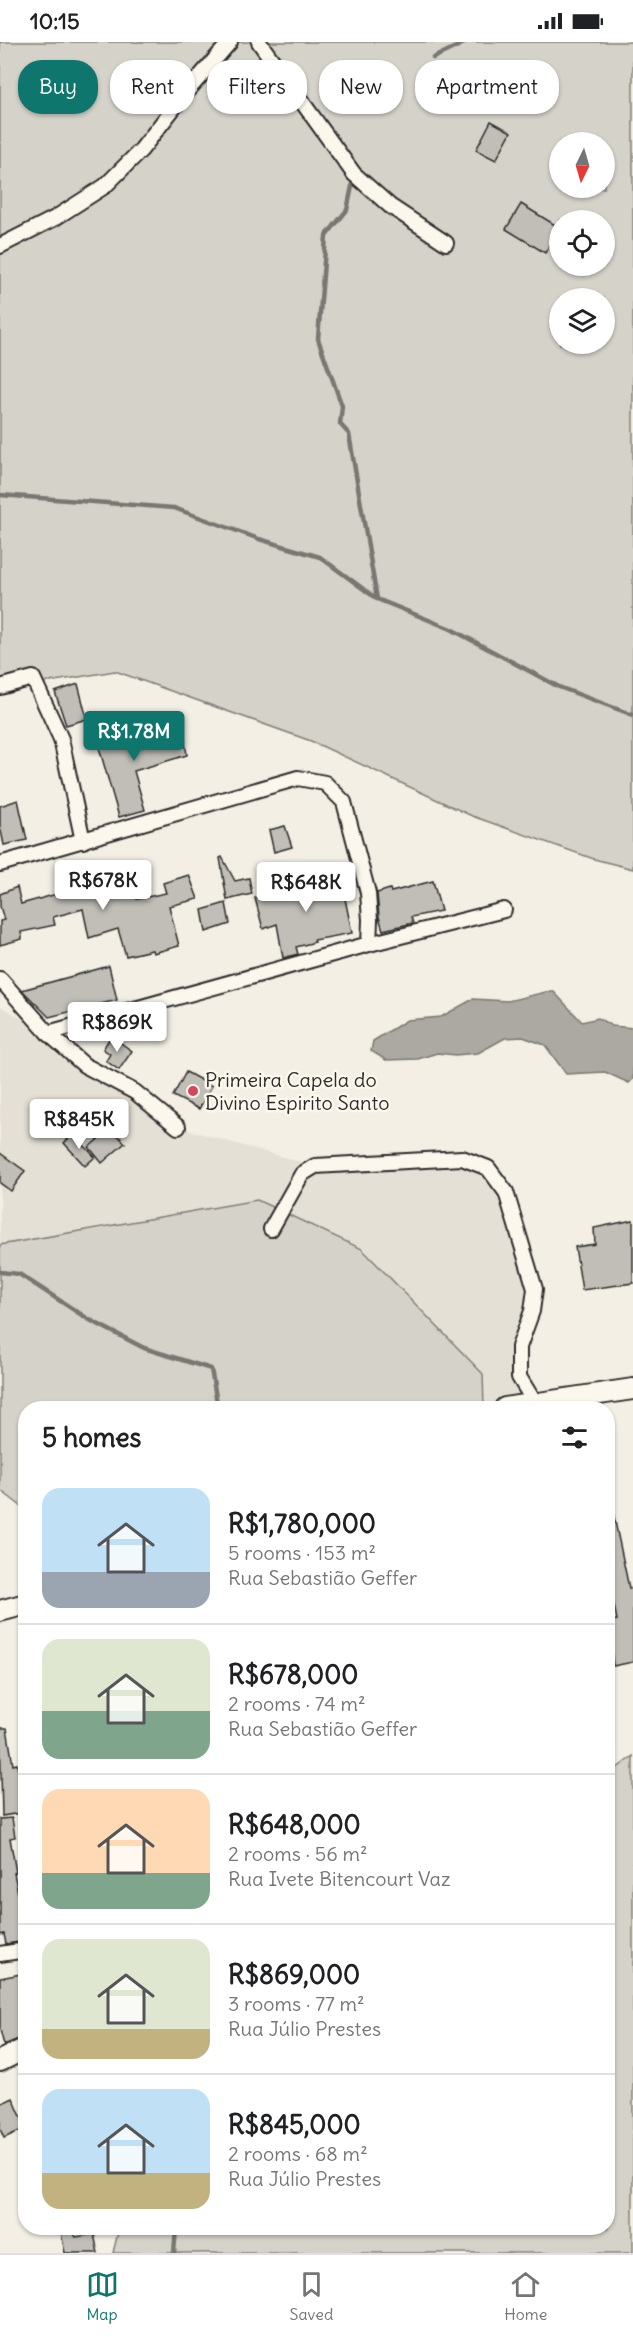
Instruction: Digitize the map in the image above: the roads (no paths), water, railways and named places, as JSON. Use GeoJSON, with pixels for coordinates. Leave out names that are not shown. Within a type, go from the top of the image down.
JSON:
{"type":"FeatureCollection","features":[{"type":"Feature","properties":{"kind":"street"},"geometry":{"type":"LineString","coordinates":[[0,246],[55,218],[105,186],[141,150],[183,96],[230,42]]}},
{"type":"Feature","properties":{"kind":"street"},"geometry":{"type":"LineString","coordinates":[[259,42],[354,174],[390,206],[446,243]]}},
{"type":"Feature","properties":{"kind":"street"},"geometry":{"type":"LineString","coordinates":[[0,687],[33,678],[61,739],[83,841]]}},
{"type":"Feature","properties":{"kind":"street"},"geometry":{"type":"LineString","coordinates":[[0,864],[298,778],[326,783],[344,802],[368,893],[369,944]]}},
{"type":"Feature","properties":{"kind":"street"},"geometry":{"type":"LineString","coordinates":[[48,1033],[369,944],[504,910]]}},
{"type":"Feature","properties":{"kind":"street"},"geometry":{"type":"LineString","coordinates":[[0,978],[48,1033],[84,1065],[135,1092],[178,1127]]}},
{"type":"Feature","properties":{"kind":"street"},"geometry":{"type":"LineString","coordinates":[[271,1229],[302,1174],[315,1166],[462,1158],[488,1168],[506,1192],[535,1289],[532,1311],[519,1347],[519,1377],[534,1401]]}},
{"type":"Feature","properties":{"kind":"street"},"geometry":{"type":"LineString","coordinates":[[565,1401],[633,1389]]}},
{"type":"Feature","properties":{"kind":"street"},"geometry":{"type":"LineString","coordinates":[[0,1611],[18,1606]]}},
{"type":"Feature","properties":{"kind":"street"},"geometry":{"type":"LineString","coordinates":[[0,1954],[18,1951]]}},
{"type":"Feature","properties":{"kind":"street"},"geometry":{"type":"LineString","coordinates":[[0,2061],[18,2052]]}},
{"type":"Feature","properties":{"kind":"waterway"},"geometry":{"type":"LineString","coordinates":[[433,58],[466,42]]}},
{"type":"Feature","properties":{"kind":"waterway"},"geometry":{"type":"LineString","coordinates":[[354,177],[347,210],[326,236],[318,339],[342,406],[340,424],[349,434],[377,599]]}},
{"type":"Feature","properties":{"kind":"waterway"},"geometry":{"type":"LineString","coordinates":[[0,495],[174,508],[259,539],[320,557],[377,599],[451,629],[559,687],[633,715]]}},
{"type":"Feature","properties":{"kind":"waterway"},"geometry":{"type":"LineString","coordinates":[[0,1272],[19,1274],[88,1319],[144,1348],[211,1369],[217,1401]]}},
{"type":"Feature","properties":{"kind":"waterway"},"geometry":{"type":"LineString","coordinates":[[174,2253],[175,2235]]}},
{"type":"Feature","properties":{"kind":"place","name":"Primeira Capela do Divino Espirito Santo"},"geometry":{"type":"Point","coordinates":[193,1091]}}]}
